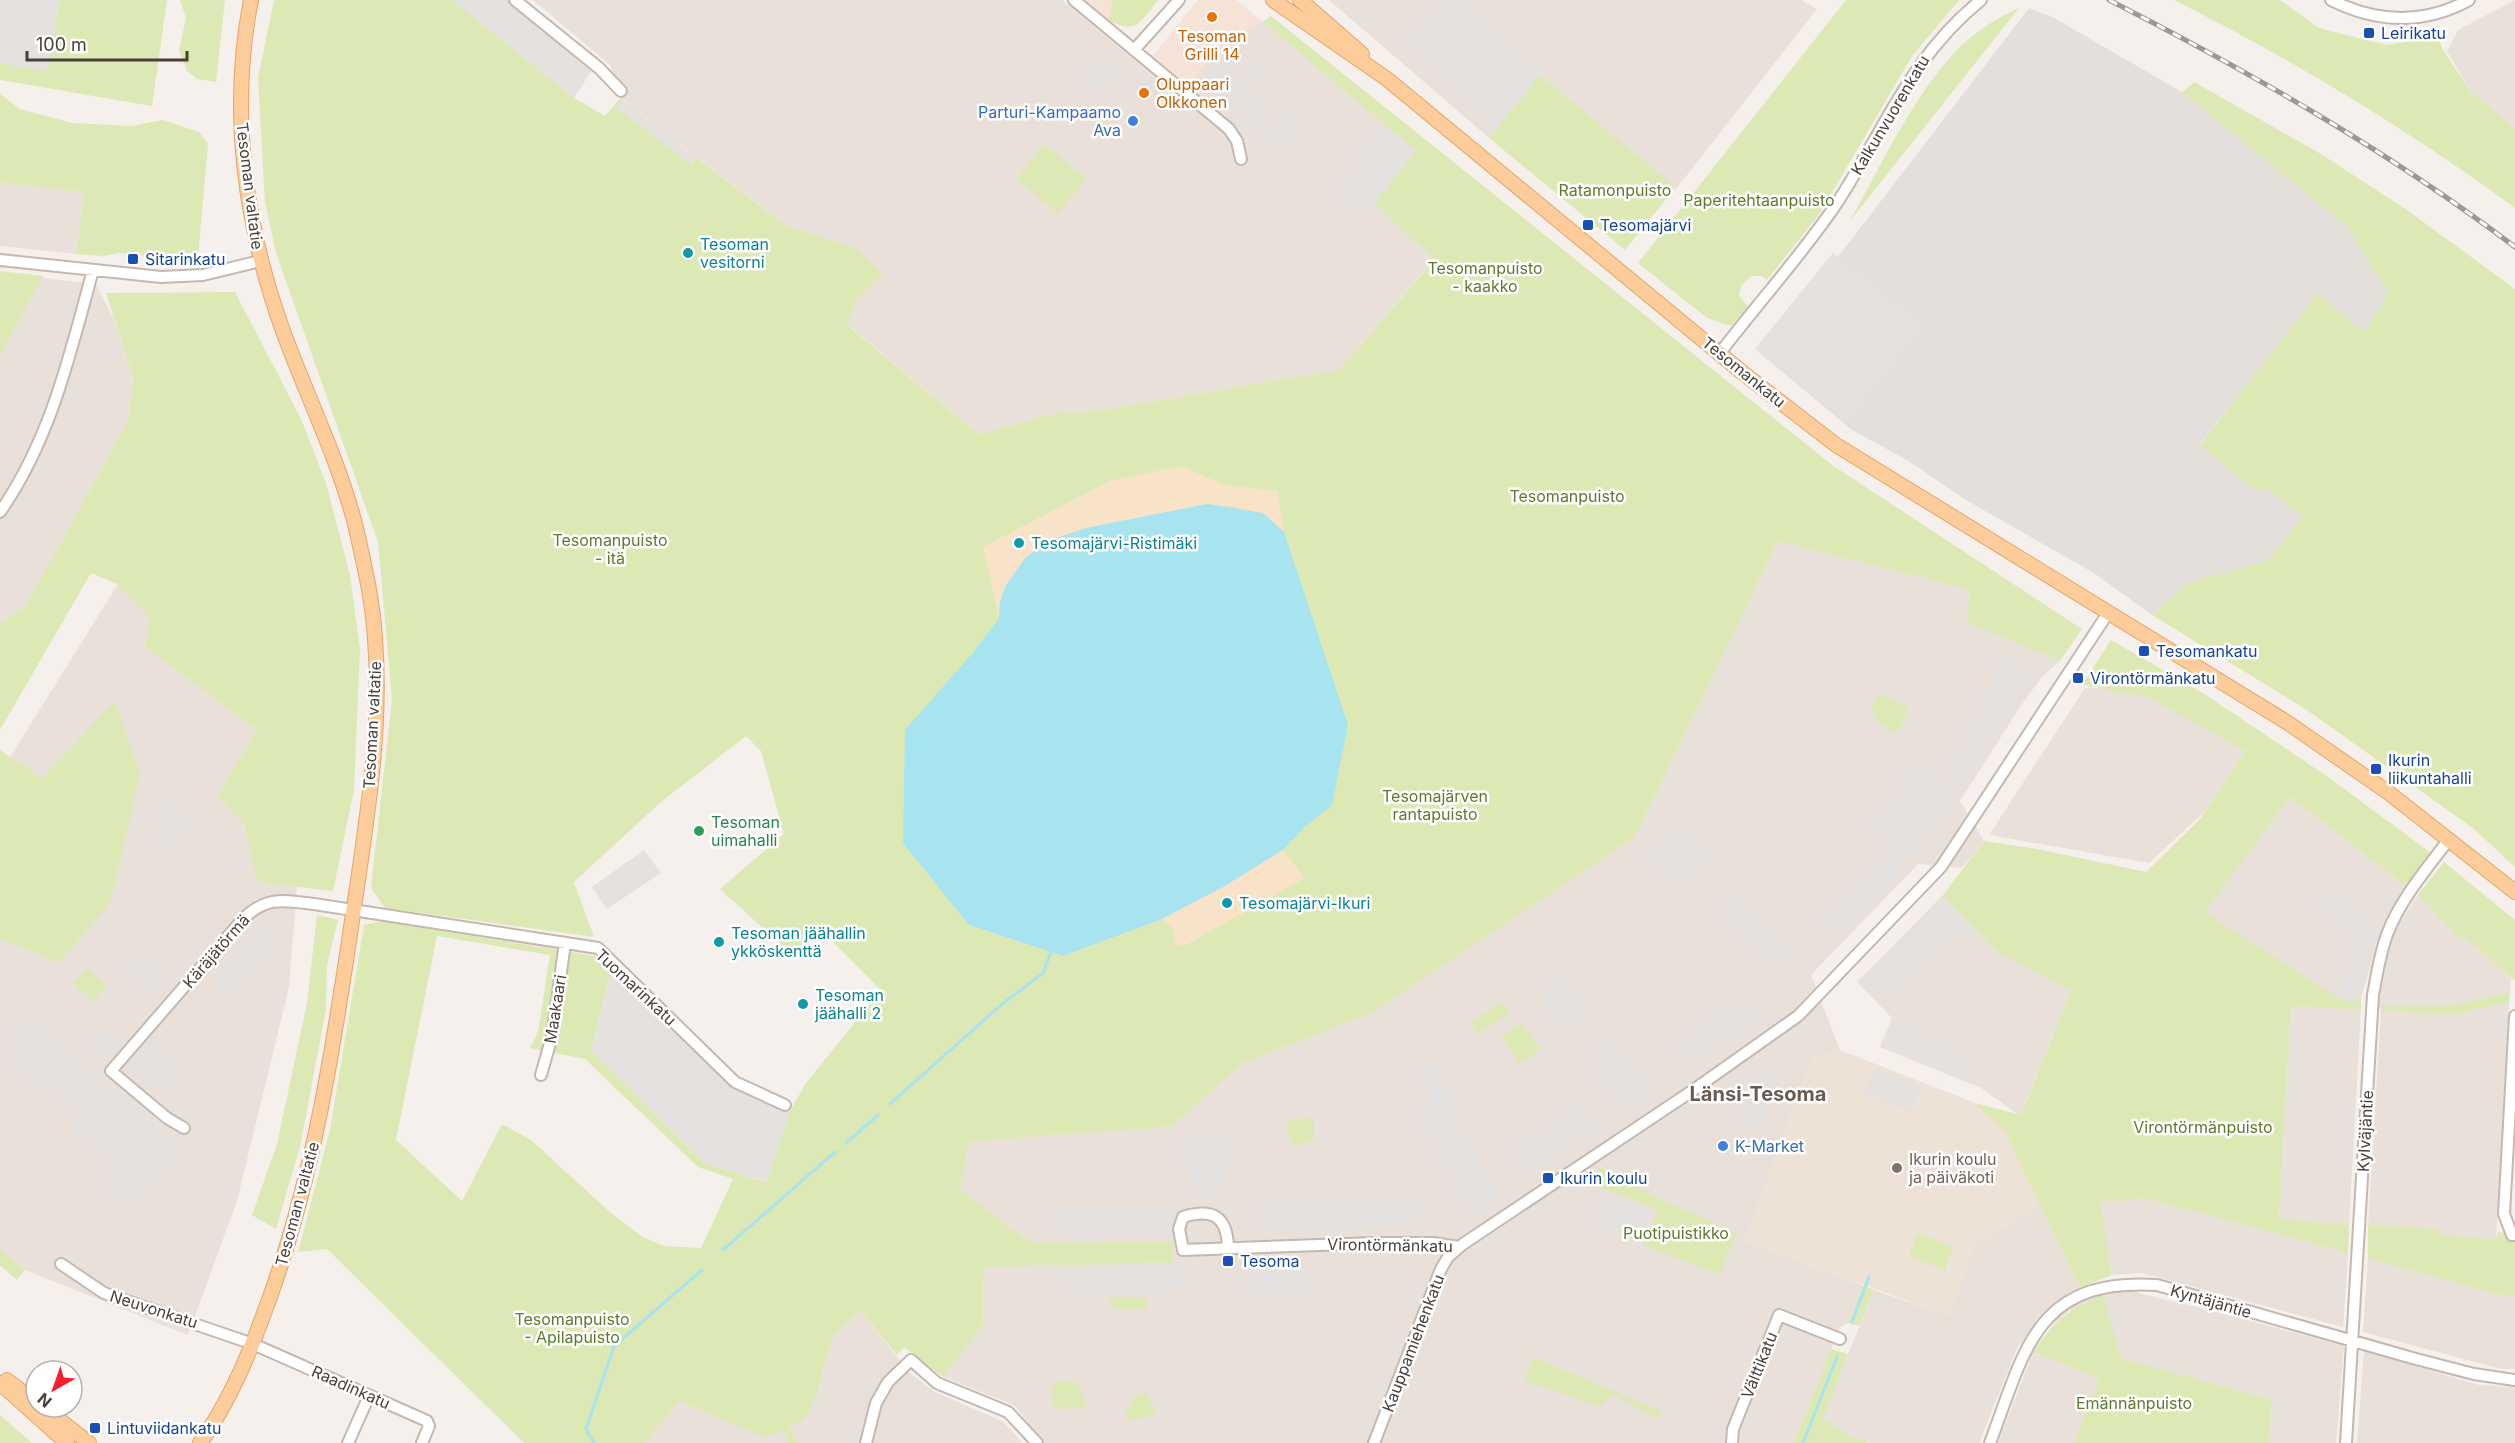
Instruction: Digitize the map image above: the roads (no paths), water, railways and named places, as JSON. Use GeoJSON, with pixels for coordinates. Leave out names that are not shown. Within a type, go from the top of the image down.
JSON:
{"type":"FeatureCollection","features":[{"type":"Feature","properties":{"kind":"main road","name":"Tesoman valtatie"},"geometry":{"type":"LineString","coordinates":[[200,1443],[220,1412],[253,1344],[285,1254],[304,1182],[324,1092],[354,909],[374,747],[376,692],[375,637],[356,531],[344,484],[284,334],[260,261],[253,230],[242,147],[243,70],[251,0]]}},
{"type":"Feature","properties":{"kind":"main road","name":"Tesomankatu"},"geometry":{"type":"LineString","coordinates":[[1274,0],[1387,79],[1836,446],[2288,723],[2389,793],[2515,892]]}},
{"type":"Feature","properties":{"kind":"main road","name":"Tesomankatu"},"geometry":{"type":"LineString","coordinates":[[1300,0],[1387,79]]}},
{"type":"Feature","properties":{"kind":"main road"},"geometry":{"type":"LineString","coordinates":[[0,1374],[24,1393]]}},
{"type":"Feature","properties":{"kind":"main road"},"geometry":{"type":"LineString","coordinates":[[0,1383],[67,1443]]}},
{"type":"Feature","properties":{"kind":"main road"},"geometry":{"type":"LineString","coordinates":[[58,1419],[89,1443]]}},
{"type":"Feature","properties":{"kind":"street"},"geometry":{"type":"LineString","coordinates":[[515,0],[599,68],[621,91]]}},
{"type":"Feature","properties":{"kind":"street"},"geometry":{"type":"LineString","coordinates":[[1074,0],[1229,129],[1237,141],[1241,159]]}},
{"type":"Feature","properties":{"kind":"street"},"geometry":{"type":"LineString","coordinates":[[1134,50],[1179,0]]}},
{"type":"Feature","properties":{"kind":"street","name":"Kalkunvuorenkatu"},"geometry":{"type":"LineString","coordinates":[[1720,353],[1836,204],[1916,68],[1952,26],[1981,0]]}},
{"type":"Feature","properties":{"kind":"street"},"geometry":{"type":"LineString","coordinates":[[2331,0],[2364,14],[2394,19],[2441,12],[2469,0]]}},
{"type":"Feature","properties":{"kind":"street"},"geometry":{"type":"LineString","coordinates":[[0,260],[161,277],[203,275],[260,261]]}},
{"type":"Feature","properties":{"kind":"street"},"geometry":{"type":"LineString","coordinates":[[0,512],[16,488],[46,426],[70,358],[93,270]]}},
{"type":"Feature","properties":{"kind":"street","name":"Virontörmänkatu"},"geometry":{"type":"LineString","coordinates":[[1228,1247],[1228,1234],[1223,1223],[1214,1215],[1201,1212],[1183,1217],[1179,1229],[1183,1250],[1375,1243],[1433,1243],[1459,1247],[1798,1016],[1941,867],[2108,613]]}},
{"type":"Feature","properties":{"kind":"street","name":"Kylväjäntie"},"geometry":{"type":"LineString","coordinates":[[2346,1443],[2373,995],[2388,932],[2403,901],[2449,839]]}},
{"type":"Feature","properties":{"kind":"street","name":"Käräjätörmä"},"geometry":{"type":"LineString","coordinates":[[184,1128],[167,1118],[111,1071],[252,910],[272,901],[283,900],[354,909]]}},
{"type":"Feature","properties":{"kind":"street","name":"Tuomarinkatu"},"geometry":{"type":"LineString","coordinates":[[354,909],[598,948],[735,1082],[786,1105]]}},
{"type":"Feature","properties":{"kind":"street","name":"Maakaari"},"geometry":{"type":"LineString","coordinates":[[541,1075],[552,1036],[565,943]]}},
{"type":"Feature","properties":{"kind":"street"},"geometry":{"type":"LineString","coordinates":[[2515,1016],[2504,1214],[2512,1235],[2515,1235]]}},
{"type":"Feature","properties":{"kind":"street","name":"Kauppamiehenkatu"},"geometry":{"type":"LineString","coordinates":[[1374,1443],[1441,1269],[1448,1257],[1459,1247]]}},
{"type":"Feature","properties":{"kind":"street","name":"Neuvonkatu"},"geometry":{"type":"LineString","coordinates":[[61,1264],[104,1293],[253,1344]]}},
{"type":"Feature","properties":{"kind":"street","name":"Kyntäjäntie"},"geometry":{"type":"LineString","coordinates":[[1989,1443],[2025,1353],[2046,1319],[2056,1308],[2074,1298],[2109,1286],[2123,1284],[2157,1285],[2474,1374],[2515,1380]]}},
{"type":"Feature","properties":{"kind":"street","name":"Välttikatu"},"geometry":{"type":"LineString","coordinates":[[1732,1443],[1733,1429],[1779,1315],[1840,1339]]}},
{"type":"Feature","properties":{"kind":"street","name":"Raadinkatu"},"geometry":{"type":"LineString","coordinates":[[253,1344],[427,1421],[429,1426],[422,1443]]}},
{"type":"Feature","properties":{"kind":"street"},"geometry":{"type":"LineString","coordinates":[[866,1443],[876,1403],[888,1382],[911,1360],[937,1383],[1008,1412],[1037,1443]]}},
{"type":"Feature","properties":{"kind":"street"},"geometry":{"type":"LineString","coordinates":[[348,1443],[369,1396]]}},
{"type":"Feature","properties":{"kind":"water"},"geometry":{"type":"Polygon","coordinates":[[[1207,504],[1263,513],[1284,532],[1348,725],[1332,805],[1305,827],[1283,850],[1223,887],[1160,920],[1063,956],[969,925],[903,843],[905,730],[971,655],[999,618],[1000,601],[1006,585],[1026,557],[1054,539],[1086,528],[1207,504]]]}},
{"type":"Feature","properties":{"kind":"waterway"},"geometry":{"type":"LineString","coordinates":[[890,1104],[1001,1005],[1043,973],[1051,952]]}},
{"type":"Feature","properties":{"kind":"waterway"},"geometry":{"type":"LineString","coordinates":[[846,1143],[878,1115]]}},
{"type":"Feature","properties":{"kind":"waterway"},"geometry":{"type":"LineString","coordinates":[[723,1250],[835,1152]]}},
{"type":"Feature","properties":{"kind":"waterway"},"geometry":{"type":"LineString","coordinates":[[594,1443],[586,1429],[614,1346],[702,1270]]}},
{"type":"Feature","properties":{"kind":"waterway"},"geometry":{"type":"LineString","coordinates":[[1852,1322],[1869,1277]]}},
{"type":"Feature","properties":{"kind":"waterway"},"geometry":{"type":"LineString","coordinates":[[1803,1443],[1837,1357]]}},
{"type":"Feature","properties":{"kind":"railway"},"geometry":{"type":"LineString","coordinates":[[2109,0],[2214,55],[2317,114],[2418,178],[2515,247]]}},
{"type":"Feature","properties":{"kind":"place","name":"Tesoman Grilli 14"},"geometry":{"type":"Point","coordinates":[1212,17]}},
{"type":"Feature","properties":{"kind":"place","name":"Leirikatu"},"geometry":{"type":"Point","coordinates":[2369,33]}},
{"type":"Feature","properties":{"kind":"place","name":"Oluppaari Olkkonen"},"geometry":{"type":"Point","coordinates":[1144,93]}},
{"type":"Feature","properties":{"kind":"place","name":"Parturi-Kampaamo Ava"},"geometry":{"type":"Point","coordinates":[1133,121]}},
{"type":"Feature","properties":{"kind":"place","name":"Tesomajärvi"},"geometry":{"type":"Point","coordinates":[1588,225]}},
{"type":"Feature","properties":{"kind":"place","name":"Tesoman vesitorni"},"geometry":{"type":"Point","coordinates":[688,253]}},
{"type":"Feature","properties":{"kind":"place","name":"Sitarinkatu"},"geometry":{"type":"Point","coordinates":[133,259]}},
{"type":"Feature","properties":{"kind":"place","name":"Tesomajärvi-Ristimäki"},"geometry":{"type":"Point","coordinates":[1019,543]}},
{"type":"Feature","properties":{"kind":"place","name":"Tesomankatu"},"geometry":{"type":"Point","coordinates":[2144,651]}},
{"type":"Feature","properties":{"kind":"place","name":"Virontörmänkatu"},"geometry":{"type":"Point","coordinates":[2078,678]}},
{"type":"Feature","properties":{"kind":"place","name":"Ikurin liikuntahalli"},"geometry":{"type":"Point","coordinates":[2376,769]}},
{"type":"Feature","properties":{"kind":"place","name":"Tesoman uimahalli"},"geometry":{"type":"Point","coordinates":[699,831]}},
{"type":"Feature","properties":{"kind":"place","name":"Tesomajärvi-Ikuri"},"geometry":{"type":"Point","coordinates":[1227,903]}},
{"type":"Feature","properties":{"kind":"place","name":"Tesoman jäähallin ykköskenttä"},"geometry":{"type":"Point","coordinates":[719,942]}},
{"type":"Feature","properties":{"kind":"place","name":"Tesoman jäähalli 2"},"geometry":{"type":"Point","coordinates":[803,1004]}},
{"type":"Feature","properties":{"kind":"place","name":"K-Market"},"geometry":{"type":"Point","coordinates":[1723,1146]}},
{"type":"Feature","properties":{"kind":"place","name":"Ikurin koulu ja päiväkoti"},"geometry":{"type":"Point","coordinates":[1897,1168]}},
{"type":"Feature","properties":{"kind":"place","name":"Ikurin koulu"},"geometry":{"type":"Point","coordinates":[1548,1178]}},
{"type":"Feature","properties":{"kind":"place","name":"Tesoma"},"geometry":{"type":"Point","coordinates":[1228,1261]}},
{"type":"Feature","properties":{"kind":"place","name":"Lintuviidankatu"},"geometry":{"type":"Point","coordinates":[95,1428]}},
{"type":"Feature","properties":{"kind":"district","name":"Länsi-Tesoma"},"geometry":{"type":"Point","coordinates":[1758,1094]}},
{"type":"Feature","properties":{"kind":"park label","name":"Ratamonpuisto"},"geometry":{"type":"Point","coordinates":[1615,190]}},
{"type":"Feature","properties":{"kind":"park label","name":"Paperitehtaanpuisto"},"geometry":{"type":"Point","coordinates":[1759,200]}},
{"type":"Feature","properties":{"kind":"park label","name":"Tesomanpuisto - kaakko"},"geometry":{"type":"Point","coordinates":[1485,277]}},
{"type":"Feature","properties":{"kind":"park label","name":"Tesomanpuisto"},"geometry":{"type":"Point","coordinates":[1567,496]}},
{"type":"Feature","properties":{"kind":"park label","name":"Tesomanpuisto - itä"},"geometry":{"type":"Point","coordinates":[610,549]}},
{"type":"Feature","properties":{"kind":"park label","name":"Tesomajärven rantapuisto"},"geometry":{"type":"Point","coordinates":[1435,805]}},
{"type":"Feature","properties":{"kind":"park label","name":"Virontörmänpuisto"},"geometry":{"type":"Point","coordinates":[2203,1127]}},
{"type":"Feature","properties":{"kind":"park label","name":"Puotipuistikko"},"geometry":{"type":"Point","coordinates":[1676,1233]}},
{"type":"Feature","properties":{"kind":"park label","name":"Tesomanpuisto - Apilapuisto"},"geometry":{"type":"Point","coordinates":[572,1328]}},
{"type":"Feature","properties":{"kind":"park label","name":"Emännänpuisto"},"geometry":{"type":"Point","coordinates":[2134,1403]}}]}
